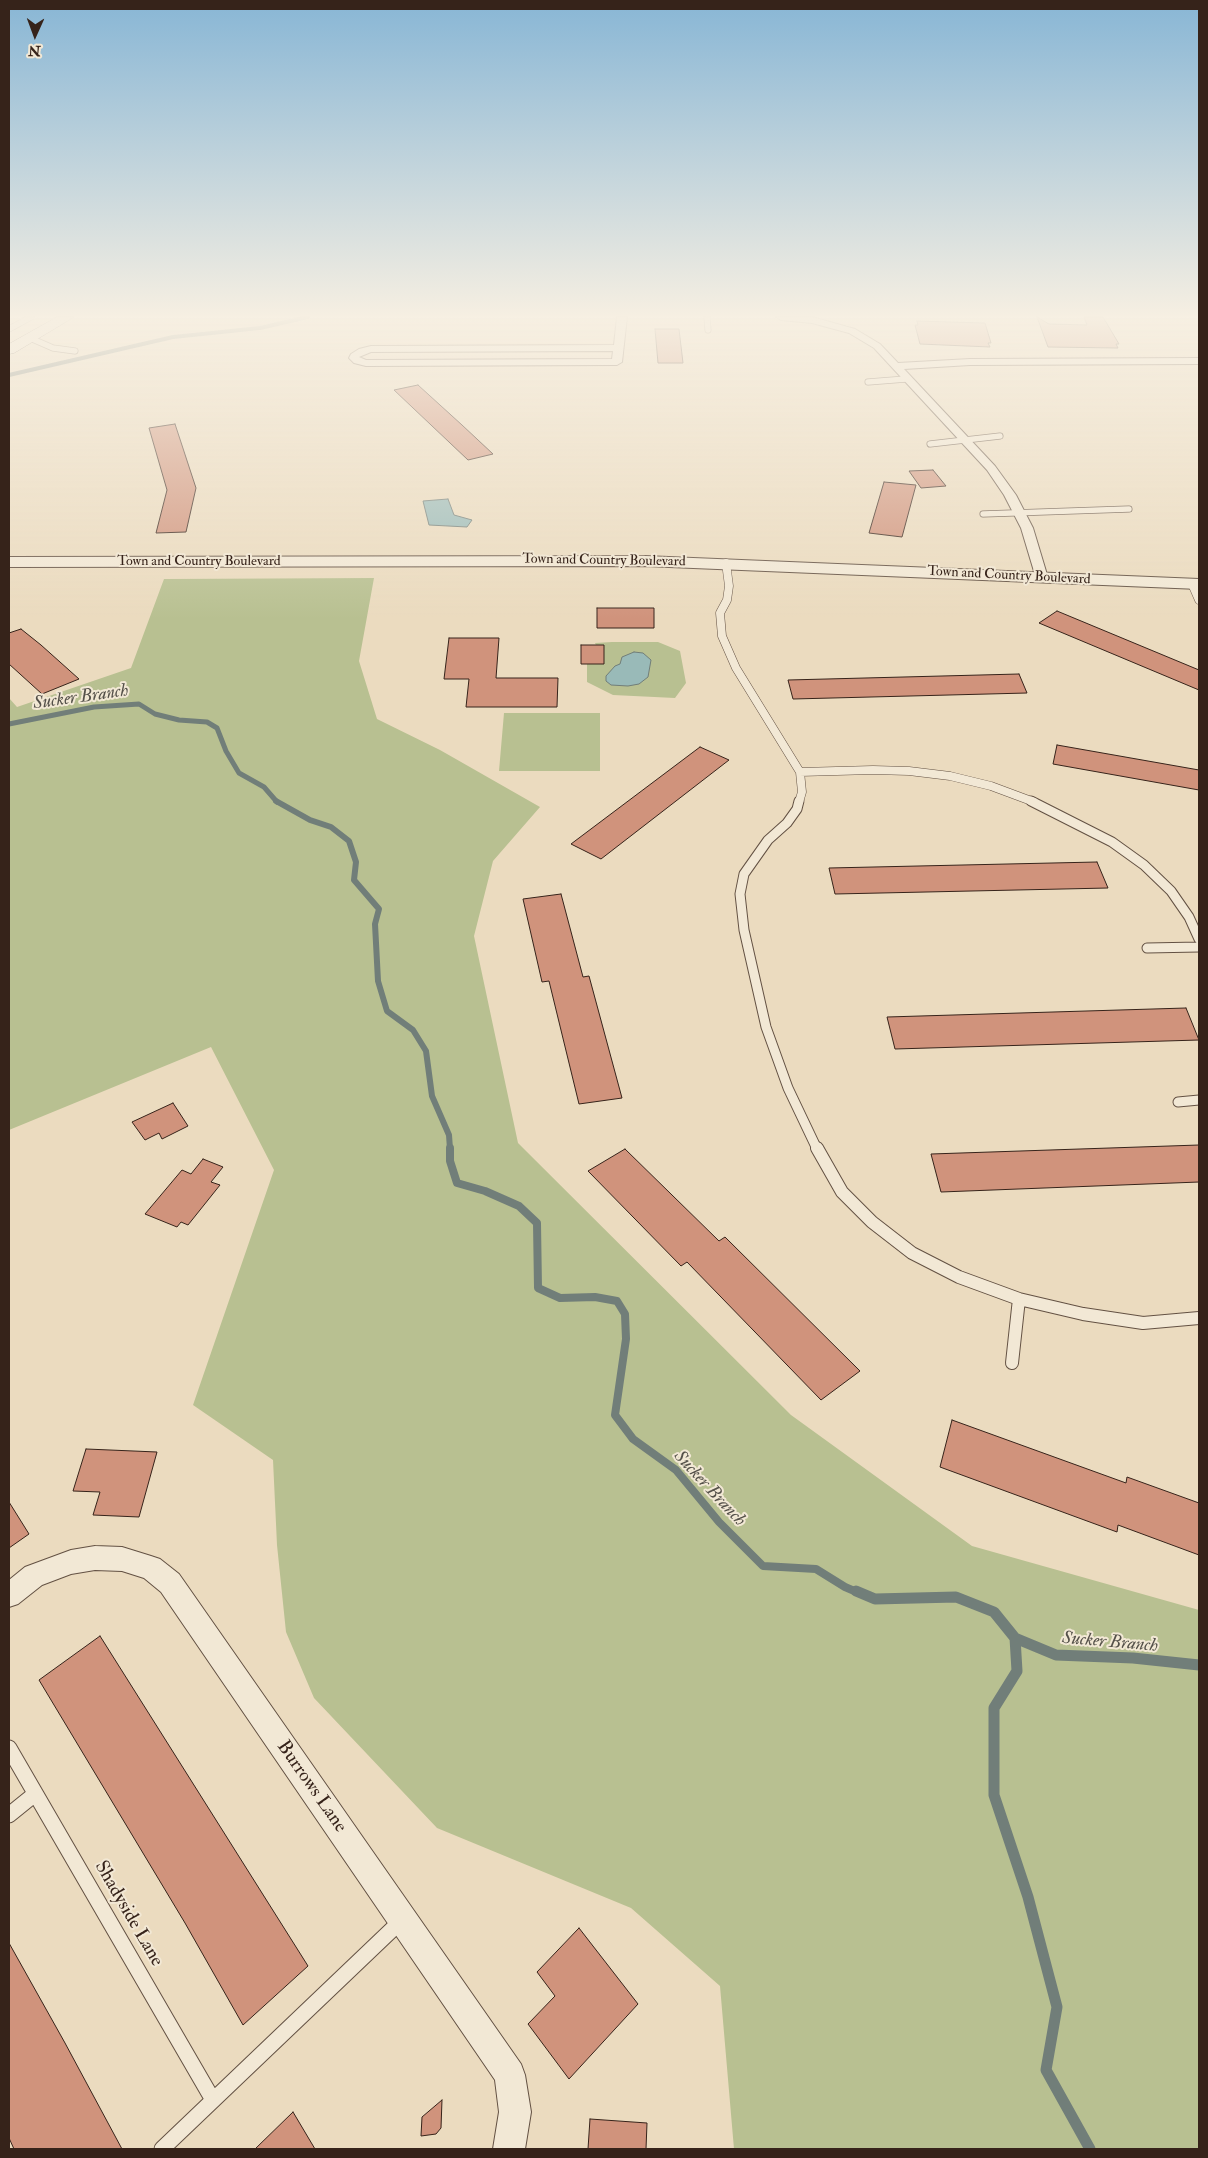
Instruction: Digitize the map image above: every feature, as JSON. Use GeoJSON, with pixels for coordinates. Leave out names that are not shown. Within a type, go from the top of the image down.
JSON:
{"type":"FeatureCollection","features":[{"type":"Feature","properties":{"kind":"street"},"geometry":{"type":"LineString","coordinates":[[943,418],[991,468],[1010,495],[1020,514],[1042,578]]}},
{"type":"Feature","properties":{"kind":"street","name":"Town and Country Boulevard"},"geometry":{"type":"LineString","coordinates":[[9,562],[543,560],[726,563],[1195,584]]}},
{"type":"Feature","properties":{"kind":"street","name":"Burrows Lane"},"geometry":{"type":"LineString","coordinates":[[9,1596],[34,1576],[72,1562],[95,1558],[122,1559],[150,1568],[170,1583],[510,2075],[515,2112],[510,2149]]}},
{"type":"Feature","properties":{"kind":"lane"},"geometry":{"type":"LineString","coordinates":[[930,444],[1000,436]]}},
{"type":"Feature","properties":{"kind":"lane"},"geometry":{"type":"LineString","coordinates":[[983,514],[1129,509]]}},
{"type":"Feature","properties":{"kind":"lane"},"geometry":{"type":"LineString","coordinates":[[726,563],[729,586],[727,600],[720,613],[722,636],[736,668],[800,772],[802,792],[797,809],[787,823],[768,840],[744,874],[740,894],[744,930],[766,1027],[788,1088],[820,1155],[842,1192],[872,1222],[912,1253],[960,1276],[1019,1299],[1083,1314],[1143,1323],[1199,1318]]}},
{"type":"Feature","properties":{"kind":"lane"},"geometry":{"type":"LineString","coordinates":[[1195,584],[1199,600]]}},
{"type":"Feature","properties":{"kind":"lane"},"geometry":{"type":"LineString","coordinates":[[800,772],[891,770],[950,776],[991,786],[1031,801],[1112,842],[1144,865],[1171,891],[1189,917],[1199,940]]}},
{"type":"Feature","properties":{"kind":"lane"},"geometry":{"type":"LineString","coordinates":[[1147,948],[1199,947]]}},
{"type":"Feature","properties":{"kind":"lane"},"geometry":{"type":"LineString","coordinates":[[1178,1102],[1199,1100]]}},
{"type":"Feature","properties":{"kind":"lane"},"geometry":{"type":"LineString","coordinates":[[1012,1363],[1019,1299]]}},
{"type":"Feature","properties":{"kind":"lane","name":"Shadyside Lane"},"geometry":{"type":"LineString","coordinates":[[9,1748],[213,2100]]}},
{"type":"Feature","properties":{"kind":"lane"},"geometry":{"type":"LineString","coordinates":[[9,1815],[35,1794]]}},
{"type":"Feature","properties":{"kind":"lane"},"geometry":{"type":"LineString","coordinates":[[162,2149],[402,1919]]}},
{"type":"Feature","properties":{"kind":"green space"},"geometry":{"type":"Polygon","coordinates":[[[374,578],[359,661],[377,719],[440,750],[540,807],[493,861],[474,936],[518,1143],[791,1415],[972,1546],[1199,1610],[1199,2149],[734,2149],[720,1986],[631,1908],[437,1828],[314,1698],[286,1632],[277,1545],[273,1460],[193,1405],[274,1170],[211,1047],[9,1130],[9,698],[17,707],[131,668],[164,579],[374,578]]]}},
{"type":"Feature","properties":{"kind":"green space"},"geometry":{"type":"Polygon","coordinates":[[[658,642],[680,651],[686,683],[675,698],[613,695],[587,682],[587,664],[604,664],[595,643],[658,642]]]}},
{"type":"Feature","properties":{"kind":"green space"},"geometry":{"type":"Polygon","coordinates":[[[504,713],[600,713],[600,771],[499,771],[504,713]]]}},
{"type":"Feature","properties":{"kind":"water"},"geometry":{"type":"Polygon","coordinates":[[[448,499],[454,515],[472,520],[467,527],[429,525],[423,501],[448,499]]]}},
{"type":"Feature","properties":{"kind":"water"},"geometry":{"type":"Polygon","coordinates":[[[634,652],[643,653],[651,660],[648,677],[639,684],[628,686],[611,685],[606,681],[606,676],[615,666],[620,664],[622,657],[634,652]]]}},
{"type":"Feature","properties":{"kind":"building"},"geometry":{"type":"Polygon","coordinates":[[[423,418],[454,418],[493,454],[468,460],[423,418]]]}},
{"type":"Feature","properties":{"kind":"building"},"geometry":{"type":"Polygon","coordinates":[[[175,424],[196,488],[186,532],[156,533],[167,490],[149,428],[175,424]]]}},
{"type":"Feature","properties":{"kind":"building"},"geometry":{"type":"Polygon","coordinates":[[[933,470],[946,486],[921,488],[909,471],[933,470]]]}},
{"type":"Feature","properties":{"kind":"building"},"geometry":{"type":"Polygon","coordinates":[[[884,482],[916,485],[902,537],[869,533],[884,482]]]}},
{"type":"Feature","properties":{"kind":"building"},"geometry":{"type":"Polygon","coordinates":[[[597,608],[654,608],[654,628],[597,628],[597,608]]]}},
{"type":"Feature","properties":{"kind":"building"},"geometry":{"type":"Polygon","coordinates":[[[1057,611],[1199,670],[1199,690],[1039,623],[1057,611]]]}},
{"type":"Feature","properties":{"kind":"building"},"geometry":{"type":"Polygon","coordinates":[[[21,629],[79,679],[42,694],[9,664],[9,633],[21,629]]]}},
{"type":"Feature","properties":{"kind":"building"},"geometry":{"type":"Polygon","coordinates":[[[449,638],[499,638],[496,678],[558,678],[557,707],[466,707],[469,679],[444,679],[449,638]]]}},
{"type":"Feature","properties":{"kind":"building"},"geometry":{"type":"Polygon","coordinates":[[[581,645],[604,645],[604,664],[581,664],[581,645]]]}},
{"type":"Feature","properties":{"kind":"building"},"geometry":{"type":"Polygon","coordinates":[[[1019,674],[1027,693],[793,699],[788,680],[1019,674]]]}},
{"type":"Feature","properties":{"kind":"building"},"geometry":{"type":"Polygon","coordinates":[[[1057,745],[1199,770],[1199,790],[1053,764],[1057,745]]]}},
{"type":"Feature","properties":{"kind":"building"},"geometry":{"type":"Polygon","coordinates":[[[700,747],[729,760],[601,859],[571,844],[700,747]]]}},
{"type":"Feature","properties":{"kind":"building"},"geometry":{"type":"Polygon","coordinates":[[[1097,862],[1108,888],[835,894],[829,868],[1097,862]]]}},
{"type":"Feature","properties":{"kind":"building"},"geometry":{"type":"Polygon","coordinates":[[[561,894],[583,977],[589,976],[622,1098],[579,1104],[549,981],[542,982],[523,899],[561,894]]]}},
{"type":"Feature","properties":{"kind":"building"},"geometry":{"type":"Polygon","coordinates":[[[1186,1008],[1199,1040],[895,1049],[887,1017],[1186,1008]]]}},
{"type":"Feature","properties":{"kind":"building"},"geometry":{"type":"Polygon","coordinates":[[[173,1103],[188,1126],[162,1139],[159,1133],[145,1140],[132,1122],[173,1103]]]}},
{"type":"Feature","properties":{"kind":"building"},"geometry":{"type":"Polygon","coordinates":[[[1199,1145],[1199,1182],[941,1192],[931,1154],[1199,1145]]]}},
{"type":"Feature","properties":{"kind":"building"},"geometry":{"type":"Polygon","coordinates":[[[625,1149],[719,1241],[725,1237],[860,1371],[821,1400],[687,1262],[681,1266],[588,1171],[625,1149]]]}},
{"type":"Feature","properties":{"kind":"building"},"geometry":{"type":"Polygon","coordinates":[[[203,1159],[223,1167],[211,1182],[220,1185],[188,1225],[181,1222],[177,1227],[145,1214],[182,1170],[191,1174],[203,1159]]]}},
{"type":"Feature","properties":{"kind":"building"},"geometry":{"type":"Polygon","coordinates":[[[952,1420],[1126,1483],[1127,1477],[1199,1503],[1199,1555],[1118,1525],[1117,1532],[940,1467],[952,1420]]]}},
{"type":"Feature","properties":{"kind":"building"},"geometry":{"type":"Polygon","coordinates":[[[86,1449],[157,1452],[139,1517],[93,1515],[100,1492],[73,1491],[86,1449]]]}},
{"type":"Feature","properties":{"kind":"building"},"geometry":{"type":"Polygon","coordinates":[[[9,1502],[29,1534],[9,1548],[9,1502]]]}},
{"type":"Feature","properties":{"kind":"building"},"geometry":{"type":"Polygon","coordinates":[[[100,1636],[308,1966],[243,2025],[185,1923],[39,1680],[100,1636]]]}},
{"type":"Feature","properties":{"kind":"building"},"geometry":{"type":"Polygon","coordinates":[[[579,1928],[638,2004],[569,2079],[528,2024],[555,1996],[537,1972],[579,1928]]]}},
{"type":"Feature","properties":{"kind":"building"},"geometry":{"type":"Polygon","coordinates":[[[9,1943],[122,2149],[14,2149],[9,2138],[9,1943]]]}},
{"type":"Feature","properties":{"kind":"building"},"geometry":{"type":"Polygon","coordinates":[[[442,2100],[441,2128],[436,2134],[421,2136],[422,2117],[442,2100]]]}},
{"type":"Feature","properties":{"kind":"building"},"geometry":{"type":"Polygon","coordinates":[[[293,2112],[315,2149],[255,2149],[293,2112]]]}},
{"type":"Feature","properties":{"kind":"building"},"geometry":{"type":"Polygon","coordinates":[[[590,2119],[647,2123],[646,2149],[588,2149],[590,2119]]]}},
{"type":"Feature","properties":{"kind":"waterway","name":"Sucker Branch"},"geometry":{"type":"LineString","coordinates":[[9,724],[94,707],[139,704],[155,714],[179,720],[207,722],[217,728],[226,751],[239,773],[264,787],[276,801]]}},
{"type":"Feature","properties":{"kind":"waterway","name":"Sucker Branch"},"geometry":{"type":"LineString","coordinates":[[276,801],[310,820],[331,827],[349,841],[356,862],[354,880],[379,909],[375,924],[378,981],[387,1011],[413,1030],[426,1051],[432,1096],[449,1135],[450,1149]]}},
{"type":"Feature","properties":{"kind":"waterway","name":"Sucker Branch"},"geometry":{"type":"LineString","coordinates":[[450,1149],[450,1161],[457,1183],[485,1191],[519,1206],[537,1223],[538,1288],[560,1298],[595,1297],[617,1301],[625,1314],[626,1339],[615,1415],[633,1439],[676,1470],[719,1522],[763,1566],[816,1569],[845,1587],[859,1593]]}},
{"type":"Feature","properties":{"kind":"waterway","name":"Sucker Branch"},"geometry":{"type":"LineString","coordinates":[[856,1591],[875,1599],[956,1597],[994,1612],[1015,1638]]}},
{"type":"Feature","properties":{"kind":"waterway","name":"Sucker Branch"},"geometry":{"type":"LineString","coordinates":[[1015,1638],[1056,1655],[1133,1658],[1199,1665]]}},
{"type":"Feature","properties":{"kind":"waterway"},"geometry":{"type":"LineString","coordinates":[[1015,1638],[1017,1671],[994,1708],[994,1795],[1028,1897],[1057,2007],[1046,2070],[1090,2149]]}}]}
